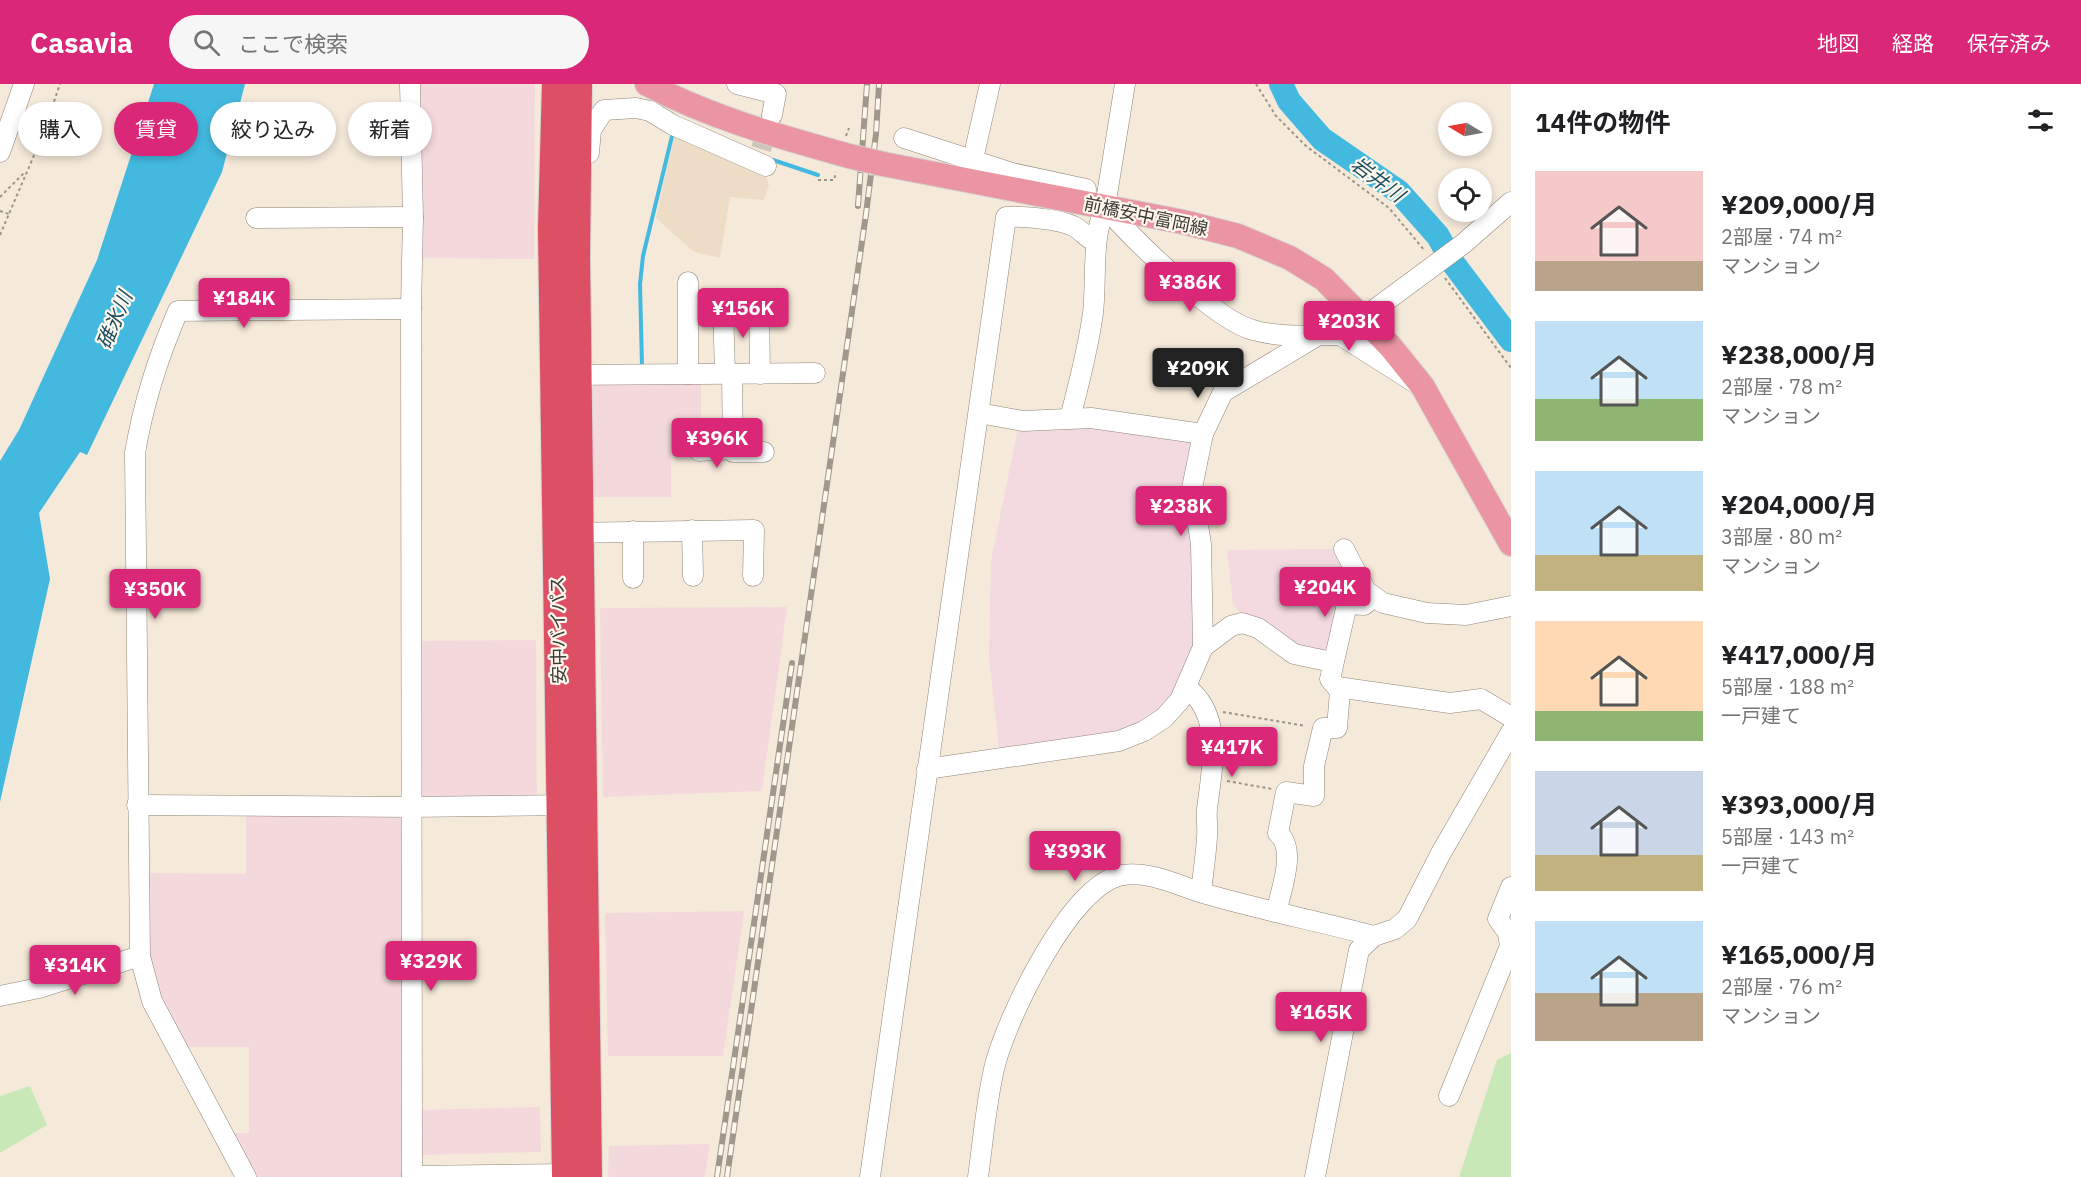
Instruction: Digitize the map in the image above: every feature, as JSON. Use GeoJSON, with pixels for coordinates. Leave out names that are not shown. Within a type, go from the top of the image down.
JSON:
{"type":"FeatureCollection","features":[{"type":"Feature","properties":{"kind":"highway","name":"安中バイパス"},"geometry":{"type":"LineString","coordinates":[[556,84],[552,229],[573,375]]}},
{"type":"Feature","properties":{"kind":"highway","name":"安中バイパス"},"geometry":{"type":"LineString","coordinates":[[573,1176],[567,533],[584,147],[578,84]]}},
{"type":"Feature","properties":{"kind":"main road","name":"前橋安中富岡線"},"geometry":{"type":"LineString","coordinates":[[658,87],[779,137],[843,160],[883,164],[1183,222],[1238,236],[1265,246],[1324,279],[1363,317],[1423,387],[1507,528]]}},
{"type":"Feature","properties":{"kind":"street"},"geometry":{"type":"LineString","coordinates":[[0,152],[24,84]]}},
{"type":"Feature","properties":{"kind":"street"},"geometry":{"type":"LineString","coordinates":[[410,84],[413,217],[411,309],[412,1177],[573,1176]]}},
{"type":"Feature","properties":{"kind":"street"},"geometry":{"type":"LineString","coordinates":[[737,84],[776,94],[771,115]]}},
{"type":"Feature","properties":{"kind":"street"},"geometry":{"type":"LineString","coordinates":[[974,159],[990,84]]}},
{"type":"Feature","properties":{"kind":"street"},"geometry":{"type":"LineString","coordinates":[[1070,418],[1086,356],[1091,323],[1097,225],[1095,205],[1125,84]]}},
{"type":"Feature","properties":{"kind":"street"},"geometry":{"type":"LineString","coordinates":[[584,147],[591,130],[604,110],[636,108],[650,111],[673,125],[762,159]]}},
{"type":"Feature","properties":{"kind":"street"},"geometry":{"type":"LineString","coordinates":[[904,138],[1012,173],[1086,189],[1095,205],[1228,320],[1252,330],[1317,336],[1340,335],[1423,387]]}},
{"type":"Feature","properties":{"kind":"street"},"geometry":{"type":"LineString","coordinates":[[1340,335],[1463,244],[1511,202]]}},
{"type":"Feature","properties":{"kind":"street"},"geometry":{"type":"LineString","coordinates":[[870,1177],[1006,217],[1017,216],[1072,225],[1088,239],[1096,242]]}},
{"type":"Feature","properties":{"kind":"street"},"geometry":{"type":"LineString","coordinates":[[256,219],[413,217]]}},
{"type":"Feature","properties":{"kind":"street"},"geometry":{"type":"LineString","coordinates":[[688,282],[688,374]]}},
{"type":"Feature","properties":{"kind":"street"},"geometry":{"type":"LineString","coordinates":[[759,302],[760,374]]}},
{"type":"Feature","properties":{"kind":"street"},"geometry":{"type":"LineString","coordinates":[[723,304],[733,452],[765,452]]}},
{"type":"Feature","properties":{"kind":"street"},"geometry":{"type":"LineString","coordinates":[[246,1177],[152,1000],[140,956],[135,453],[138,433],[163,348],[178,311],[411,309]]}},
{"type":"Feature","properties":{"kind":"street"},"geometry":{"type":"LineString","coordinates":[[927,769],[1119,741],[1144,731],[1164,718],[1180,700],[1203,647],[1201,544],[1192,488],[1203,434],[1222,392],[1317,336]]}},
{"type":"Feature","properties":{"kind":"street"},"geometry":{"type":"LineString","coordinates":[[573,375],[815,373]]}},
{"type":"Feature","properties":{"kind":"street"},"geometry":{"type":"LineString","coordinates":[[979,413],[1023,421],[1090,418],[1203,434]]}},
{"type":"Feature","properties":{"kind":"street"},"geometry":{"type":"LineString","coordinates":[[699,450],[733,449]]}},
{"type":"Feature","properties":{"kind":"street"},"geometry":{"type":"LineString","coordinates":[[692,530],[693,576]]}},
{"type":"Feature","properties":{"kind":"street"},"geometry":{"type":"LineString","coordinates":[[567,533],[754,530],[753,576]]}},
{"type":"Feature","properties":{"kind":"street"},"geometry":{"type":"LineString","coordinates":[[633,531],[633,578]]}},
{"type":"Feature","properties":{"kind":"street"},"geometry":{"type":"LineString","coordinates":[[1344,549],[1366,591],[1383,603],[1427,613],[1466,615],[1511,606]]}},
{"type":"Feature","properties":{"kind":"street"},"geometry":{"type":"LineString","coordinates":[[1277,910],[1288,854],[1285,840],[1278,833],[1286,792],[1314,796],[1314,766],[1323,728],[1337,728],[1340,691],[1333,676],[1347,604],[1364,605],[1374,597]]}},
{"type":"Feature","properties":{"kind":"street"},"geometry":{"type":"LineString","coordinates":[[1203,647],[1231,626],[1242,623],[1258,628],[1294,654],[1333,676],[1450,703],[1481,699],[1511,717]]}},
{"type":"Feature","properties":{"kind":"street"},"geometry":{"type":"LineString","coordinates":[[1186,687],[1196,694],[1207,718],[1213,744],[1212,778],[1207,811],[1208,834],[1201,892]]}},
{"type":"Feature","properties":{"kind":"street"},"geometry":{"type":"LineString","coordinates":[[1315,1177],[1359,950],[1374,936],[1395,928],[1407,920],[1441,853],[1511,732]]}},
{"type":"Feature","properties":{"kind":"street"},"geometry":{"type":"LineString","coordinates":[[137,805],[411,807],[571,805]]}},
{"type":"Feature","properties":{"kind":"street"},"geometry":{"type":"LineString","coordinates":[[978,1177],[993,1070],[1006,1029],[1074,908],[1109,878],[1125,874],[1158,878],[1201,892],[1374,936]]}},
{"type":"Feature","properties":{"kind":"street"},"geometry":{"type":"LineString","coordinates":[[1449,1096],[1510,946],[1509,934],[1498,920],[1511,887]]}},
{"type":"Feature","properties":{"kind":"street"},"geometry":{"type":"LineString","coordinates":[[0,996],[39,988],[140,956]]}},
{"type":"Feature","properties":{"kind":"path"},"geometry":{"type":"LineString","coordinates":[[0,235],[60,84]]}},
{"type":"Feature","properties":{"kind":"path"},"geometry":{"type":"LineString","coordinates":[[1256,84],[1276,116],[1298,138],[1389,208],[1436,263],[1511,368]]}},
{"type":"Feature","properties":{"kind":"path"},"geometry":{"type":"LineString","coordinates":[[818,180],[834,180],[843,160]]}},
{"type":"Feature","properties":{"kind":"path"},"geometry":{"type":"LineString","coordinates":[[0,197],[27,170]]}},
{"type":"Feature","properties":{"kind":"path"},"geometry":{"type":"LineString","coordinates":[[0,211],[9,214]]}},
{"type":"Feature","properties":{"kind":"path"},"geometry":{"type":"LineString","coordinates":[[1207,718],[1217,711],[1323,728]]}},
{"type":"Feature","properties":{"kind":"path"},"geometry":{"type":"LineString","coordinates":[[1212,778],[1286,792]]}},
{"type":"Feature","properties":{"kind":"shaded area"},"geometry":{"type":"Polygon","coordinates":[[[414,84],[535,84],[534,259],[419,258],[416,156],[432,156],[432,102],[415,102],[414,84]]]}},
{"type":"Feature","properties":{"kind":"shaded area"},"geometry":{"type":"Polygon","coordinates":[[[675,130],[762,168],[769,185],[764,200],[730,197],[720,258],[694,252],[656,218],[675,130]]]}},
{"type":"Feature","properties":{"kind":"shaded area"},"geometry":{"type":"Polygon","coordinates":[[[593,381],[701,381],[701,447],[671,447],[671,497],[593,497],[593,381]]]}},
{"type":"Feature","properties":{"kind":"shaded area"},"geometry":{"type":"Polygon","coordinates":[[[1081,424],[1192,437],[1199,642],[1179,693],[1144,726],[1000,756],[989,657],[991,561],[1018,428],[1081,424]]]}},
{"type":"Feature","properties":{"kind":"shaded area"},"geometry":{"type":"Polygon","coordinates":[[[1337,549],[1358,593],[1332,652],[1294,651],[1244,618],[1233,604],[1227,550],[1337,549]]]}},
{"type":"Feature","properties":{"kind":"shaded area"},"geometry":{"type":"Polygon","coordinates":[[[787,607],[762,791],[603,797],[600,608],[787,607]]]}},
{"type":"Feature","properties":{"kind":"shaded area"},"geometry":{"type":"Polygon","coordinates":[[[536,640],[537,798],[420,800],[416,641],[536,640]]]}},
{"type":"Feature","properties":{"kind":"shaded area"},"geometry":{"type":"Polygon","coordinates":[[[395,815],[406,823],[406,1177],[249,1177],[226,1133],[249,1133],[249,1047],[181,1047],[147,965],[150,873],[246,874],[246,816],[395,815]]]}},
{"type":"Feature","properties":{"kind":"shaded area"},"geometry":{"type":"Polygon","coordinates":[[[744,911],[723,1056],[608,1056],[605,913],[744,911]]]}},
{"type":"Feature","properties":{"kind":"shaded area"},"geometry":{"type":"Polygon","coordinates":[[[540,1107],[541,1152],[420,1155],[419,1110],[540,1107]]]}},
{"type":"Feature","properties":{"kind":"shaded area"},"geometry":{"type":"Polygon","coordinates":[[[710,1144],[705,1177],[608,1177],[609,1146],[710,1144]]]}},
{"type":"Feature","properties":{"kind":"green space"},"geometry":{"type":"Polygon","coordinates":[[[1511,1053],[1511,1177],[1459,1177],[1497,1060],[1511,1053]]]}},
{"type":"Feature","properties":{"kind":"green space"},"geometry":{"type":"Polygon","coordinates":[[[30,1086],[47,1125],[0,1153],[0,1096],[30,1086]]]}},
{"type":"Feature","properties":{"kind":"water","name":"碓氷川"},"geometry":{"type":"Polygon","coordinates":[[[154,84],[245,84],[240,102],[210,102],[210,156],[226,156],[222,172],[87,455],[80,452],[39,513],[50,579],[0,802],[0,461],[19,430],[97,260],[131,156],[198,156],[198,102],[148,102],[154,84]]]}},
{"type":"Feature","properties":{"kind":"waterway","name":"岩井川"},"geometry":{"type":"LineString","coordinates":[[1281,84],[1289,101],[1322,139],[1399,192],[1438,236],[1453,263],[1511,340]]}},
{"type":"Feature","properties":{"kind":"waterway"},"geometry":{"type":"LineString","coordinates":[[642,367],[640,284],[643,256],[673,132]]}},
{"type":"Feature","properties":{"kind":"waterway"},"geometry":{"type":"LineString","coordinates":[[773,160],[818,175]]}},
{"type":"Feature","properties":{"kind":"tunnel"},"geometry":{"type":"LineString","coordinates":[[761,149],[771,117]]}},
{"type":"Feature","properties":{"kind":"railway"},"geometry":{"type":"LineString","coordinates":[[858,206],[867,84]]}},
{"type":"Feature","properties":{"kind":"railway"},"geometry":{"type":"LineString","coordinates":[[727,1177],[866,214],[876,134],[879,84]]}},
{"type":"Feature","properties":{"kind":"railway"},"geometry":{"type":"LineString","coordinates":[[717,1177],[792,663]]}}]}
